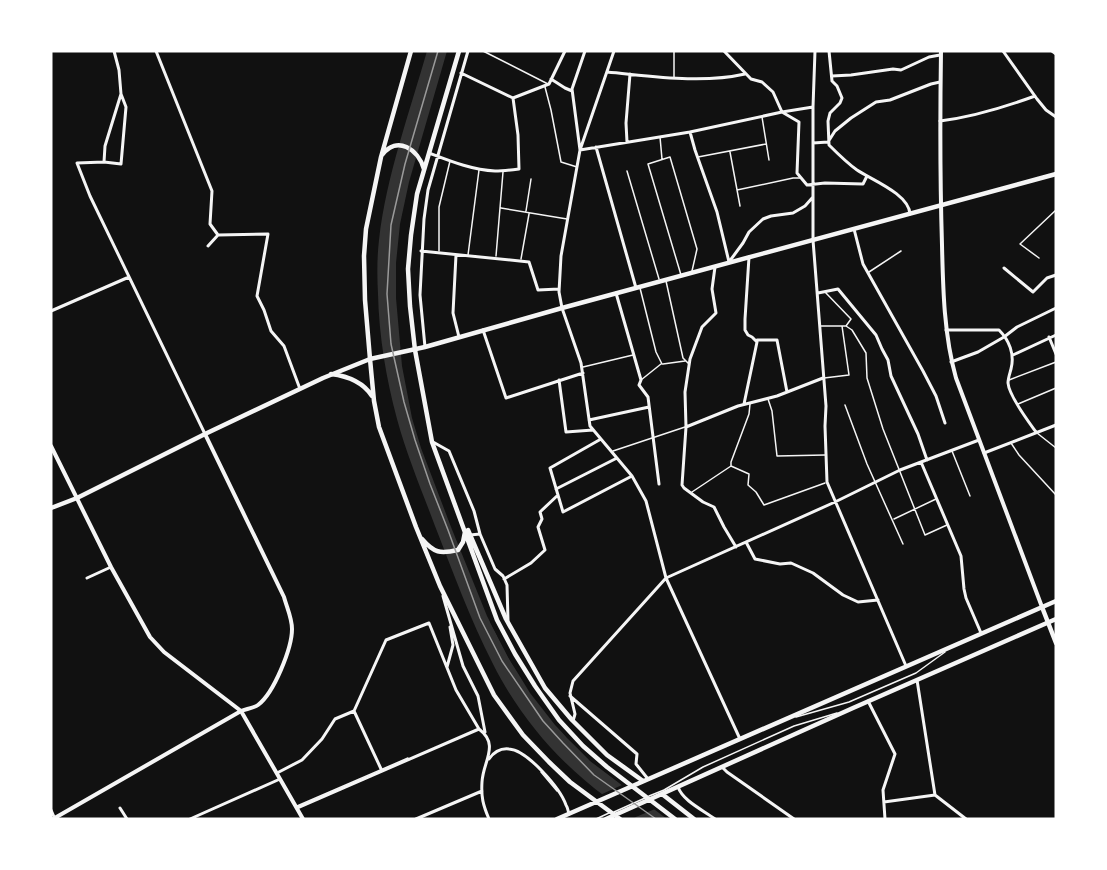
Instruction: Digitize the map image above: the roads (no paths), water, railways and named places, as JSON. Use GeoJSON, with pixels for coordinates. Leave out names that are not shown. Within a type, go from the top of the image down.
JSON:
{"type":"FeatureCollection","features":[{"type":"Feature","properties":{"kind":"main road"},"geometry":{"type":"LineString","coordinates":[[411,51],[381,157],[366,229],[365,300],[374,401],[379,427],[440,586],[494,695],[523,735],[570,782],[620,819]]}},
{"type":"Feature","properties":{"kind":"main road"},"geometry":{"type":"LineString","coordinates":[[459,51],[417,194],[408,269],[415,350],[432,442],[497,620],[535,686],[559,720],[583,746],[675,819]]}},
{"type":"Feature","properties":{"kind":"main road"},"geometry":{"type":"LineString","coordinates":[[381,157],[391,147],[398,145],[407,147],[416,152],[424,167]]}},
{"type":"Feature","properties":{"kind":"main road"},"geometry":{"type":"LineString","coordinates":[[51,508],[331,374],[370,359],[415,350],[1056,174]]}},
{"type":"Feature","properties":{"kind":"main road"},"geometry":{"type":"LineString","coordinates":[[331,374],[349,378],[362,385],[369,391],[374,401]]}},
{"type":"Feature","properties":{"kind":"main road"},"geometry":{"type":"LineString","coordinates":[[447,482],[508,624],[544,688],[607,755],[644,781]]}},
{"type":"Feature","properties":{"kind":"main road"},"geometry":{"type":"LineString","coordinates":[[420,537],[431,549],[444,553],[458,550],[464,542],[465,530]]}},
{"type":"Feature","properties":{"kind":"main road"},"geometry":{"type":"LineString","coordinates":[[557,819],[1056,601]]}},
{"type":"Feature","properties":{"kind":"main road"},"geometry":{"type":"LineString","coordinates":[[1042,607],[1056,642]]}},
{"type":"Feature","properties":{"kind":"main road"},"geometry":{"type":"LineString","coordinates":[[606,819],[1056,619]]}},
{"type":"Feature","properties":{"kind":"main road"},"geometry":{"type":"LineString","coordinates":[[656,796],[693,818]]}},
{"type":"Feature","properties":{"kind":"street"},"geometry":{"type":"LineString","coordinates":[[51,810],[54,819],[241,711],[257,706],[267,695],[279,674],[289,650],[292,625],[284,597],[90,196],[77,163],[122,164],[126,107],[121,94],[119,70],[114,51]]}},
{"type":"Feature","properties":{"kind":"street"},"geometry":{"type":"LineString","coordinates":[[156,51],[212,191],[210,224],[218,235]]}},
{"type":"Feature","properties":{"kind":"street"},"geometry":{"type":"LineString","coordinates":[[425,347],[420,295],[421,251],[428,190],[468,51]]}},
{"type":"Feature","properties":{"kind":"street"},"geometry":{"type":"LineString","coordinates":[[461,73],[513,98],[547,85],[565,51]]}},
{"type":"Feature","properties":{"kind":"street"},"geometry":{"type":"LineString","coordinates":[[580,150],[572,91],[585,51]]}},
{"type":"Feature","properties":{"kind":"street"},"geometry":{"type":"LineString","coordinates":[[614,51],[580,150],[561,256],[562,308],[582,367],[590,426],[632,476],[646,501],[666,578],[740,739]]}},
{"type":"Feature","properties":{"kind":"street"},"geometry":{"type":"LineString","coordinates":[[724,51],[751,79],[762,82],[773,92],[782,112],[799,122],[796,172],[807,185],[863,184],[867,176]]}},
{"type":"Feature","properties":{"kind":"street"},"geometry":{"type":"LineString","coordinates":[[815,51],[813,240],[826,406],[827,482],[906,666]]}},
{"type":"Feature","properties":{"kind":"street"},"geometry":{"type":"LineString","coordinates":[[829,51],[832,81],[842,98],[830,113],[829,145],[838,155],[867,176],[901,197],[909,206],[910,214]]}},
{"type":"Feature","properties":{"kind":"street"},"geometry":{"type":"LineString","coordinates":[[1003,51],[1046,110],[1056,117]]}},
{"type":"Feature","properties":{"kind":"street"},"geometry":{"type":"LineString","coordinates":[[1052,51],[1056,54]]}},
{"type":"Feature","properties":{"kind":"street"},"geometry":{"type":"LineString","coordinates":[[832,76],[901,70],[940,53],[941,206],[946,330],[951,362],[1042,607]]}},
{"type":"Feature","properties":{"kind":"street"},"geometry":{"type":"LineString","coordinates":[[607,72],[695,79],[746,74]]}},
{"type":"Feature","properties":{"kind":"street"},"geometry":{"type":"LineString","coordinates":[[627,142],[626,123],[630,74]]}},
{"type":"Feature","properties":{"kind":"street"},"geometry":{"type":"LineString","coordinates":[[551,79],[572,91]]}},
{"type":"Feature","properties":{"kind":"street"},"geometry":{"type":"LineString","coordinates":[[828,142],[836,131],[851,118],[876,102],[890,100],[940,82]]}},
{"type":"Feature","properties":{"kind":"street"},"geometry":{"type":"LineString","coordinates":[[104,162],[105,146],[121,94]]}},
{"type":"Feature","properties":{"kind":"street"},"geometry":{"type":"LineString","coordinates":[[940,121],[994,109],[1035,96]]}},
{"type":"Feature","properties":{"kind":"street"},"geometry":{"type":"LineString","coordinates":[[429,153],[480,169],[503,171],[519,169],[518,135],[513,98]]}},
{"type":"Feature","properties":{"kind":"street"},"geometry":{"type":"LineString","coordinates":[[580,150],[690,132],[813,107]]}},
{"type":"Feature","properties":{"kind":"street"},"geometry":{"type":"LineString","coordinates":[[690,132],[717,212],[729,262]]}},
{"type":"Feature","properties":{"kind":"street"},"geometry":{"type":"LineString","coordinates":[[813,142],[828,142]]}},
{"type":"Feature","properties":{"kind":"street"},"geometry":{"type":"LineString","coordinates":[[596,147],[638,287]]}},
{"type":"Feature","properties":{"kind":"street"},"geometry":{"type":"LineString","coordinates":[[729,262],[749,232],[763,219],[793,213],[805,206],[813,197]]}},
{"type":"Feature","properties":{"kind":"street"},"geometry":{"type":"LineString","coordinates":[[854,229],[863,264],[936,396],[945,423]]}},
{"type":"Feature","properties":{"kind":"street"},"geometry":{"type":"LineString","coordinates":[[208,246],[218,235],[268,234],[257,296],[271,331],[284,346],[300,389]]}},
{"type":"Feature","properties":{"kind":"street"},"geometry":{"type":"LineString","coordinates":[[421,251],[529,262],[538,290],[560,289]]}},
{"type":"Feature","properties":{"kind":"street"},"geometry":{"type":"LineString","coordinates":[[456,255],[453,313],[459,337]]}},
{"type":"Feature","properties":{"kind":"street"},"geometry":{"type":"LineString","coordinates":[[749,257],[745,330],[756,340],[777,340],[786,392]]}},
{"type":"Feature","properties":{"kind":"street"},"geometry":{"type":"LineString","coordinates":[[715,267],[712,289],[716,313],[702,327],[689,364],[684,392],[686,427],[682,485],[703,502],[714,507],[736,547]]}},
{"type":"Feature","properties":{"kind":"street"},"geometry":{"type":"LineString","coordinates":[[1004,268],[1033,292],[1047,278],[1056,275]]}},
{"type":"Feature","properties":{"kind":"street"},"geometry":{"type":"LineString","coordinates":[[51,311],[129,277]]}},
{"type":"Feature","properties":{"kind":"street"},"geometry":{"type":"LineString","coordinates":[[818,293],[838,289],[876,335],[927,460]]}},
{"type":"Feature","properties":{"kind":"street"},"geometry":{"type":"LineString","coordinates":[[616,293],[641,380],[639,385],[648,397],[659,484]]}},
{"type":"Feature","properties":{"kind":"street"},"geometry":{"type":"LineString","coordinates":[[951,362],[978,352],[1017,327],[1056,308]]}},
{"type":"Feature","properties":{"kind":"street"},"geometry":{"type":"LineString","coordinates":[[483,330],[506,398],[583,374]]}},
{"type":"Feature","properties":{"kind":"street"},"geometry":{"type":"LineString","coordinates":[[946,330],[999,330],[1013,355],[1008,385],[1022,413],[1036,432]]}},
{"type":"Feature","properties":{"kind":"street"},"geometry":{"type":"LineString","coordinates":[[1013,355],[1056,335]]}},
{"type":"Feature","properties":{"kind":"street"},"geometry":{"type":"LineString","coordinates":[[1049,338],[1056,354]]}},
{"type":"Feature","properties":{"kind":"street"},"geometry":{"type":"LineString","coordinates":[[744,404],[756,340]]}},
{"type":"Feature","properties":{"kind":"street"},"geometry":{"type":"LineString","coordinates":[[686,427],[738,406],[750,404],[824,378]]}},
{"type":"Feature","properties":{"kind":"street"},"geometry":{"type":"LineString","coordinates":[[559,380],[566,432],[593,430]]}},
{"type":"Feature","properties":{"kind":"street"},"geometry":{"type":"LineString","coordinates":[[589,420],[649,407]]}},
{"type":"Feature","properties":{"kind":"street"},"geometry":{"type":"LineString","coordinates":[[984,453],[1056,425]]}},
{"type":"Feature","properties":{"kind":"street"},"geometry":{"type":"LineString","coordinates":[[601,439],[550,468],[563,512],[632,476]]}},
{"type":"Feature","properties":{"kind":"street"},"geometry":{"type":"LineString","coordinates":[[573,721],[575,714],[570,696],[573,681],[666,578],[836,502],[900,470],[979,440]]}},
{"type":"Feature","properties":{"kind":"street"},"geometry":{"type":"LineString","coordinates":[[432,442],[448,452],[470,500],[480,534],[495,569],[503,576],[507,585],[508,624]]}},
{"type":"Feature","properties":{"kind":"street"},"geometry":{"type":"LineString","coordinates":[[51,446],[111,567],[150,637],[164,652],[241,711],[303,819]]}},
{"type":"Feature","properties":{"kind":"street"},"geometry":{"type":"LineString","coordinates":[[556,489],[617,458]]}},
{"type":"Feature","properties":{"kind":"street"},"geometry":{"type":"LineString","coordinates":[[921,462],[961,556],[966,598],[981,633]]}},
{"type":"Feature","properties":{"kind":"street"},"geometry":{"type":"LineString","coordinates":[[504,579],[545,550],[538,527],[542,519],[540,512],[558,495]]}},
{"type":"Feature","properties":{"kind":"street"},"geometry":{"type":"LineString","coordinates":[[470,535],[480,534]]}},
{"type":"Feature","properties":{"kind":"street"},"geometry":{"type":"LineString","coordinates":[[746,542],[755,559],[780,564],[791,563],[813,573],[843,595],[858,602],[878,600]]}},
{"type":"Feature","properties":{"kind":"street"},"geometry":{"type":"LineString","coordinates":[[87,578],[111,567]]}},
{"type":"Feature","properties":{"kind":"street"},"geometry":{"type":"LineString","coordinates":[[440,586],[463,666],[478,696],[485,733]]}},
{"type":"Feature","properties":{"kind":"street"},"geometry":{"type":"LineString","coordinates":[[447,667],[453,645],[449,616]]}},
{"type":"Feature","properties":{"kind":"street"},"geometry":{"type":"LineString","coordinates":[[277,773],[303,760],[322,739],[335,719],[354,711],[386,640],[429,623],[456,690],[479,728],[490,741],[482,791],[482,804],[489,819]]}},
{"type":"Feature","properties":{"kind":"street"},"geometry":{"type":"LineString","coordinates":[[917,680],[935,795],[966,819]]}},
{"type":"Feature","properties":{"kind":"street"},"geometry":{"type":"LineString","coordinates":[[570,696],[637,754],[636,764],[644,781]]}},
{"type":"Feature","properties":{"kind":"street"},"geometry":{"type":"LineString","coordinates":[[868,701],[894,754],[883,790],[885,819]]}},
{"type":"Feature","properties":{"kind":"street"},"geometry":{"type":"LineString","coordinates":[[354,711],[381,770]]}},
{"type":"Feature","properties":{"kind":"street"},"geometry":{"type":"LineString","coordinates":[[297,807],[479,728]]}},
{"type":"Feature","properties":{"kind":"street"},"geometry":{"type":"LineString","coordinates":[[486,763],[495,752],[502,749],[517,750],[558,790],[566,804],[568,816]]}},
{"type":"Feature","properties":{"kind":"street"},"geometry":{"type":"LineString","coordinates":[[722,767],[794,819]]}},
{"type":"Feature","properties":{"kind":"street"},"geometry":{"type":"LineString","coordinates":[[190,819],[280,779]]}},
{"type":"Feature","properties":{"kind":"street"},"geometry":{"type":"LineString","coordinates":[[678,786],[684,796],[715,819]]}},
{"type":"Feature","properties":{"kind":"street"},"geometry":{"type":"LineString","coordinates":[[416,819],[482,791]]}},
{"type":"Feature","properties":{"kind":"street"},"geometry":{"type":"LineString","coordinates":[[884,802],[935,795]]}},
{"type":"Feature","properties":{"kind":"street"},"geometry":{"type":"LineString","coordinates":[[120,808],[127,819]]}},
{"type":"Feature","properties":{"kind":"lane"},"geometry":{"type":"LineString","coordinates":[[483,51],[547,85],[561,162],[577,167]]}},
{"type":"Feature","properties":{"kind":"lane"},"geometry":{"type":"LineString","coordinates":[[674,78],[675,51]]}},
{"type":"Feature","properties":{"kind":"lane"},"geometry":{"type":"LineString","coordinates":[[762,116],[769,160]]}},
{"type":"Feature","properties":{"kind":"lane"},"geometry":{"type":"LineString","coordinates":[[660,137],[662,160]]}},
{"type":"Feature","properties":{"kind":"lane"},"geometry":{"type":"LineString","coordinates":[[697,157],[766,144]]}},
{"type":"Feature","properties":{"kind":"lane"},"geometry":{"type":"LineString","coordinates":[[729,151],[740,206]]}},
{"type":"Feature","properties":{"kind":"lane"},"geometry":{"type":"LineString","coordinates":[[681,276],[648,164],[670,157],[697,249],[692,273]]}},
{"type":"Feature","properties":{"kind":"lane"},"geometry":{"type":"LineString","coordinates":[[439,253],[439,207],[450,160]]}},
{"type":"Feature","properties":{"kind":"lane"},"geometry":{"type":"LineString","coordinates":[[468,256],[480,169]]}},
{"type":"Feature","properties":{"kind":"lane"},"geometry":{"type":"LineString","coordinates":[[495,258],[503,171]]}},
{"type":"Feature","properties":{"kind":"lane"},"geometry":{"type":"LineString","coordinates":[[627,171],[659,282]]}},
{"type":"Feature","properties":{"kind":"lane"},"geometry":{"type":"LineString","coordinates":[[737,190],[801,178]]}},
{"type":"Feature","properties":{"kind":"lane"},"geometry":{"type":"LineString","coordinates":[[521,261],[531,179]]}},
{"type":"Feature","properties":{"kind":"lane"},"geometry":{"type":"LineString","coordinates":[[500,208],[567,219]]}},
{"type":"Feature","properties":{"kind":"lane"},"geometry":{"type":"LineString","coordinates":[[1039,258],[1020,244],[1056,210]]}},
{"type":"Feature","properties":{"kind":"lane"},"geometry":{"type":"LineString","coordinates":[[868,273],[901,251]]}},
{"type":"Feature","properties":{"kind":"lane"},"geometry":{"type":"LineString","coordinates":[[666,280],[683,358],[689,364]]}},
{"type":"Feature","properties":{"kind":"lane"},"geometry":{"type":"LineString","coordinates":[[638,287],[656,352],[662,364]]}},
{"type":"Feature","properties":{"kind":"lane"},"geometry":{"type":"LineString","coordinates":[[825,292],[851,319],[844,326]]}},
{"type":"Feature","properties":{"kind":"lane"},"geometry":{"type":"LineString","coordinates":[[820,326],[844,326],[852,330],[866,353],[867,378],[883,429],[925,535],[948,525]]}},
{"type":"Feature","properties":{"kind":"lane"},"geometry":{"type":"LineString","coordinates":[[824,378],[849,375],[844,326]]}},
{"type":"Feature","properties":{"kind":"lane"},"geometry":{"type":"LineString","coordinates":[[582,367],[633,355]]}},
{"type":"Feature","properties":{"kind":"lane"},"geometry":{"type":"LineString","coordinates":[[641,380],[662,364],[685,361]]}},
{"type":"Feature","properties":{"kind":"lane"},"geometry":{"type":"LineString","coordinates":[[1008,381],[1056,362]]}},
{"type":"Feature","properties":{"kind":"lane"},"geometry":{"type":"LineString","coordinates":[[1017,404],[1056,388]]}},
{"type":"Feature","properties":{"kind":"lane"},"geometry":{"type":"LineString","coordinates":[[768,398],[772,411],[777,456],[826,455]]}},
{"type":"Feature","properties":{"kind":"lane"},"geometry":{"type":"LineString","coordinates":[[691,493],[731,466],[749,414],[750,404]]}},
{"type":"Feature","properties":{"kind":"lane"},"geometry":{"type":"LineString","coordinates":[[845,405],[867,464],[903,544]]}},
{"type":"Feature","properties":{"kind":"lane"},"geometry":{"type":"LineString","coordinates":[[612,452],[686,427]]}},
{"type":"Feature","properties":{"kind":"lane"},"geometry":{"type":"LineString","coordinates":[[1036,432],[1056,448]]}},
{"type":"Feature","properties":{"kind":"lane"},"geometry":{"type":"LineString","coordinates":[[1011,442],[1019,455],[1056,495]]}},
{"type":"Feature","properties":{"kind":"lane"},"geometry":{"type":"LineString","coordinates":[[952,450],[970,496]]}},
{"type":"Feature","properties":{"kind":"lane"},"geometry":{"type":"LineString","coordinates":[[731,466],[749,474],[748,485],[756,492],[764,506],[827,482]]}},
{"type":"Feature","properties":{"kind":"lane"},"geometry":{"type":"LineString","coordinates":[[893,520],[937,498]]}},
{"type":"Feature","properties":{"kind":"lane"},"geometry":{"type":"LineString","coordinates":[[778,722],[849,702],[916,673],[955,645]]}},
{"type":"Feature","properties":{"kind":"lane"},"geometry":{"type":"LineString","coordinates":[[597,819],[656,796],[703,767],[799,724],[853,708]]}},
{"type":"Feature","properties":{"kind":"lane"},"geometry":{"type":"LineString","coordinates":[[656,796],[668,788]]}},
{"type":"Feature","properties":{"kind":"railway"},"geometry":{"type":"LineString","coordinates":[[438,51],[405,164],[391,225],[387,294],[391,344],[404,402],[430,484],[480,618],[502,661],[543,721],[594,775],[656,819]]}}]}
